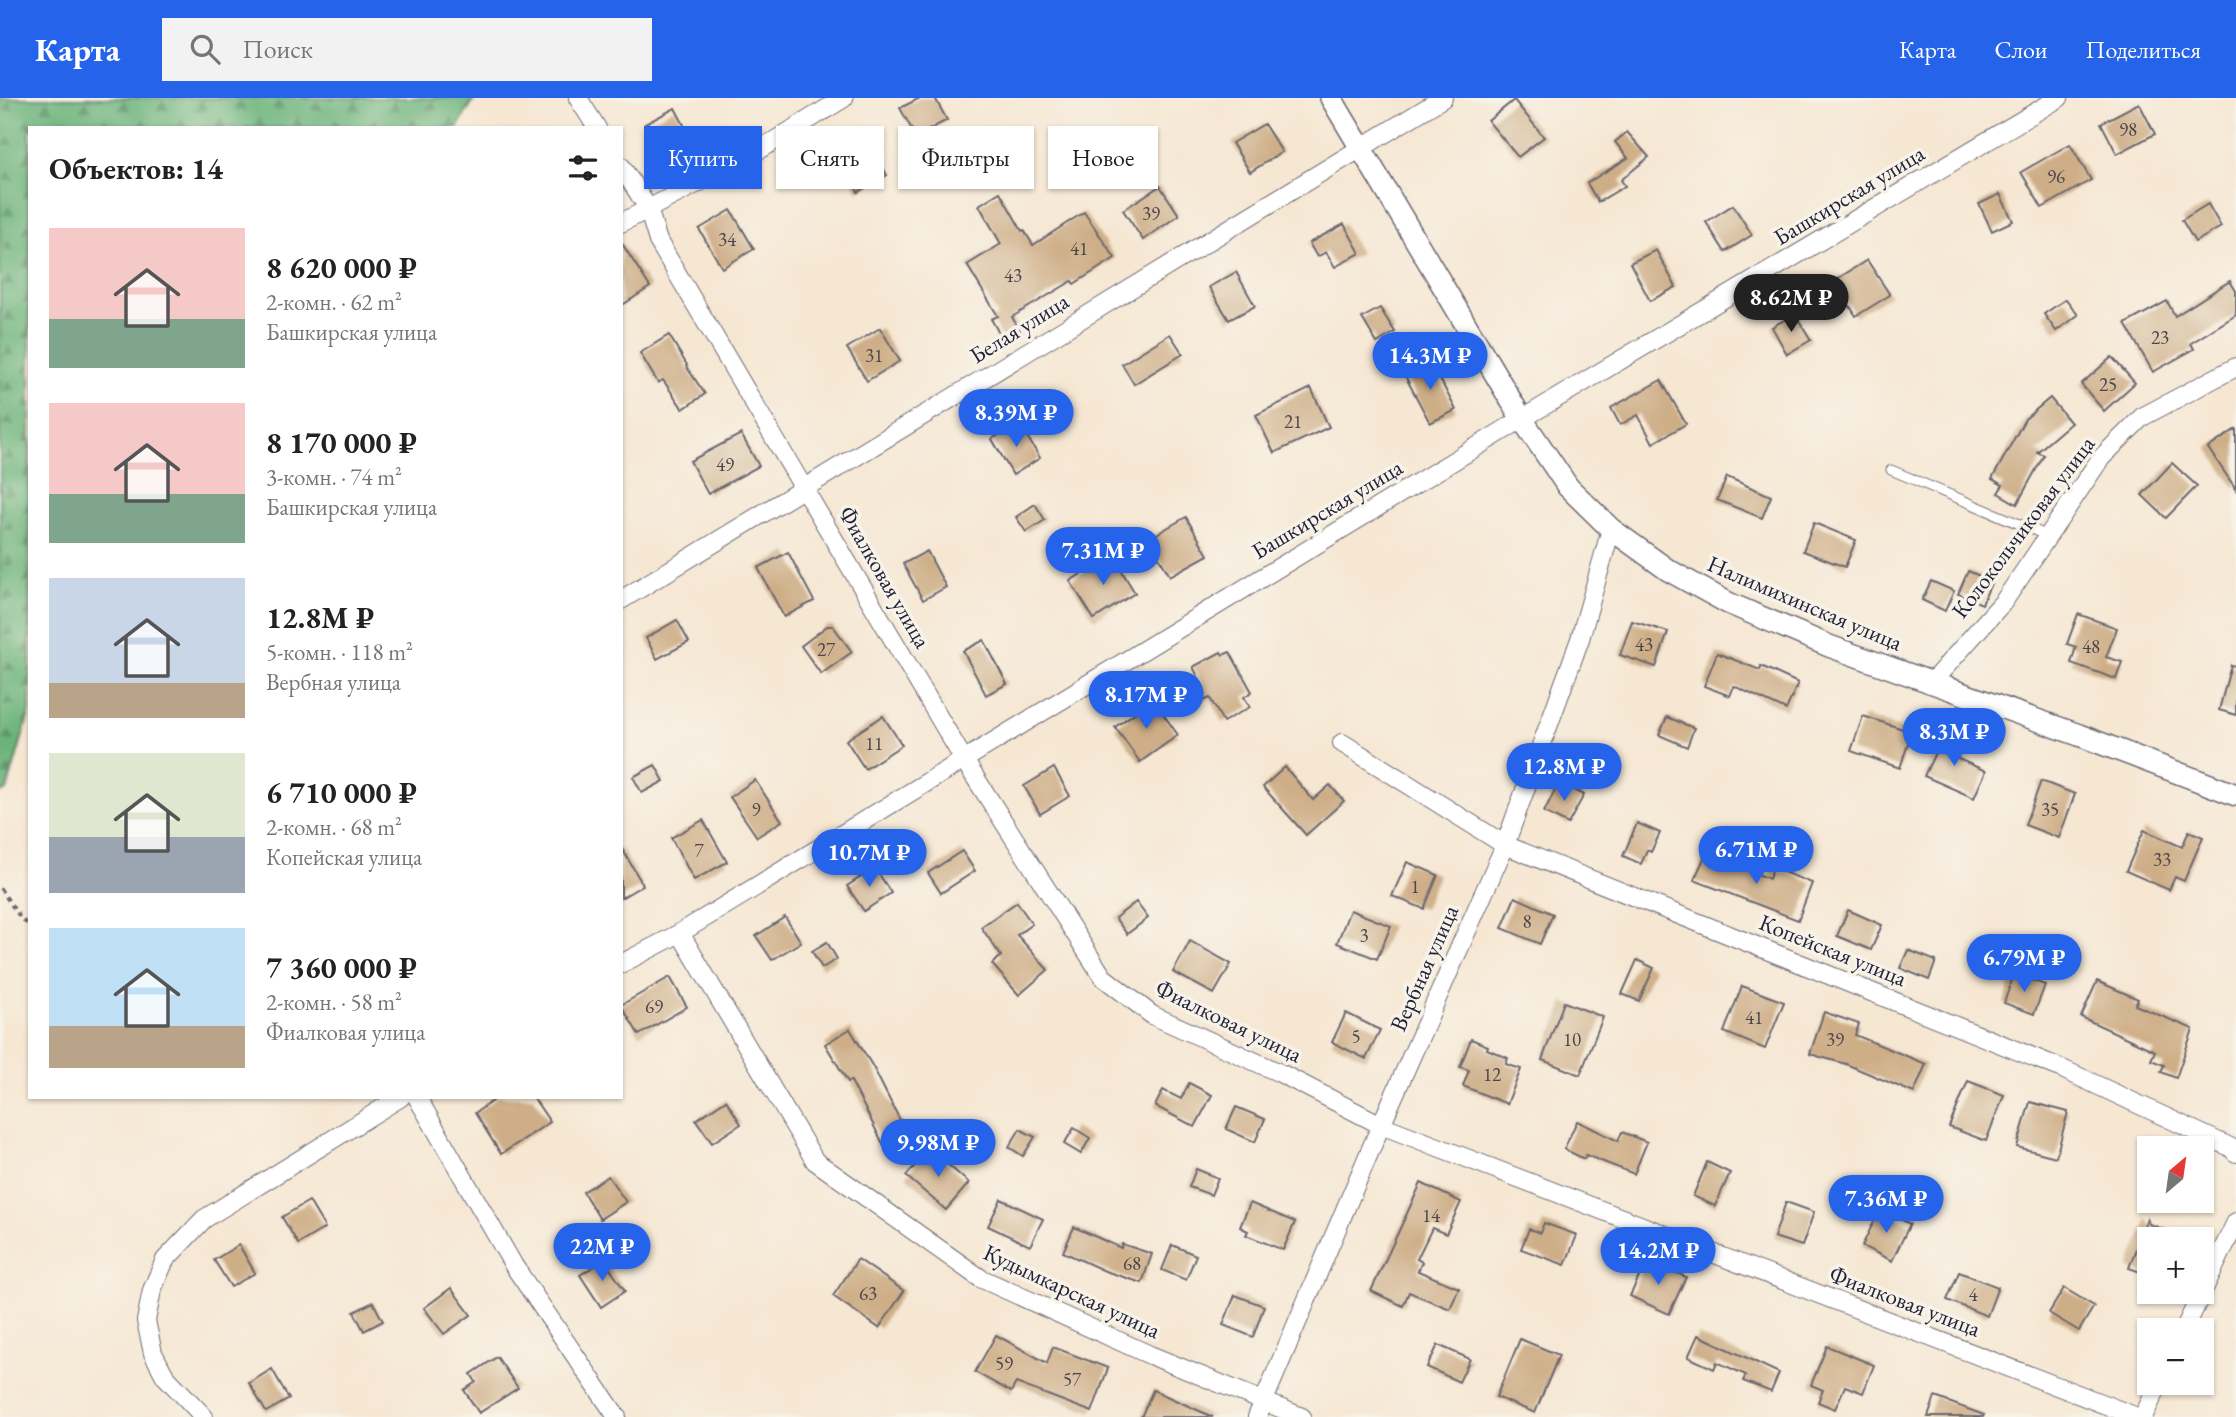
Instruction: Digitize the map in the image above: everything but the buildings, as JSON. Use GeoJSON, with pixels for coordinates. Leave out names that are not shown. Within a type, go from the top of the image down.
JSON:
{"type":"FeatureCollection","features":[{"type":"Feature","properties":{"kind":"street"},"geometry":{"type":"LineString","coordinates":[[578,98],[596,126]]}},
{"type":"Feature","properties":{"kind":"street"},"geometry":{"type":"LineString","coordinates":[[623,222],[746,158],[844,98]]}},
{"type":"Feature","properties":{"kind":"street","name":"Налимихинская улица"},"geometry":{"type":"LineString","coordinates":[[1331,98],[1522,419],[1568,486],[1611,529],[1668,570],[1728,603],[1829,646],[2079,735],[2236,795]]}},
{"type":"Feature","properties":{"kind":"street","name":"Белая улица"},"geometry":{"type":"LineString","coordinates":[[623,599],[1443,98]]}},
{"type":"Feature","properties":{"kind":"street","name":"Башкирская улица"},"geometry":{"type":"LineString","coordinates":[[623,963],[680,933],[1522,419],[2059,98]]}},
{"type":"Feature","properties":{"kind":"street","name":"Фиалковая улица"},"geometry":{"type":"LineString","coordinates":[[623,169],[648,208],[658,241],[964,760],[1103,977],[1152,1014],[1280,1073],[1381,1125],[2137,1417]]}},
{"type":"Feature","properties":{"kind":"street","name":"Колокольчиковая улица"},"geometry":{"type":"LineString","coordinates":[[1930,684],[2004,601],[2050,537],[2101,458],[2142,417],[2236,367]]}},
{"type":"Feature","properties":{"kind":"street","name":"Вербная улица"},"geometry":{"type":"LineString","coordinates":[[1260,1409],[1381,1125],[1505,845],[1580,639],[1611,529]]}},
{"type":"Feature","properties":{"kind":"street","name":"Копейская улица"},"geometry":{"type":"LineString","coordinates":[[1342,743],[1505,845],[2058,1067],[2231,1147],[2236,1153]]}},
{"type":"Feature","properties":{"kind":"street","name":"Кудымкарская улица"},"geometry":{"type":"LineString","coordinates":[[680,933],[815,1161],[980,1278],[1150,1355],[1260,1409],[1302,1417]]}},
{"type":"Feature","properties":{"kind":"street"},"geometry":{"type":"LineString","coordinates":[[204,1417],[165,1377],[153,1353],[146,1321],[152,1290],[166,1260],[204,1219],[398,1099]]}},
{"type":"Feature","properties":{"kind":"street"},"geometry":{"type":"LineString","coordinates":[[418,1099],[514,1266],[617,1417]]}},
{"type":"Feature","properties":{"kind":"street"},"geometry":{"type":"LineString","coordinates":[[2190,1318],[2236,1222]]}},
{"type":"Feature","properties":{"kind":"street"},"geometry":{"type":"LineString","coordinates":[[2143,1417],[2154,1395]]}},
{"type":"Feature","properties":{"kind":"lane"},"geometry":{"type":"LineString","coordinates":[[1891,470],[2050,537]]}},
{"type":"Feature","properties":{"kind":"path"},"geometry":{"type":"LineString","coordinates":[[0,888],[21,919],[28,924]]}},
{"type":"Feature","properties":{"kind":"green space"},"geometry":{"type":"Polygon","coordinates":[[[0,98],[475,98],[458,126],[28,126],[28,718],[7,790],[0,793],[0,98]]]}}]}
